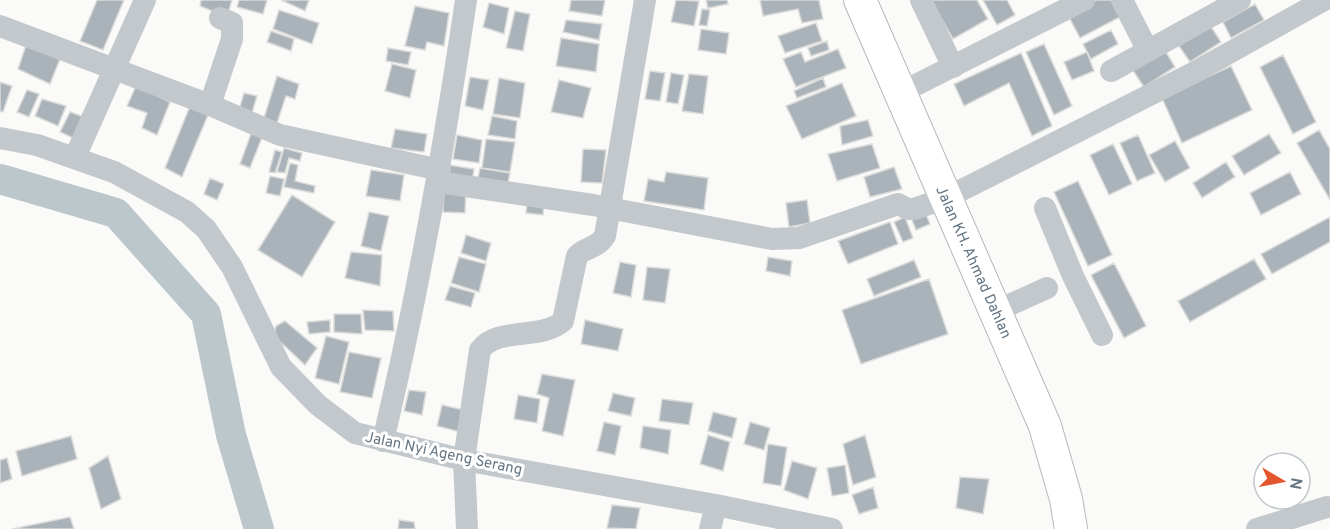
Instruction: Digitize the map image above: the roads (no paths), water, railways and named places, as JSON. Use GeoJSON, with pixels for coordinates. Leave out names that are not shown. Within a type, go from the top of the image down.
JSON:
{"type":"FeatureCollection","features":[{"type":"Feature","properties":{"kind":"highway","name":"Jalan KH. Ahmad Dahlan"},"geometry":{"type":"LineString","coordinates":[[860,0],[902,92],[1045,426],[1066,499],[1071,529]]}},
{"type":"Feature","properties":{"kind":"street"},"geometry":{"type":"LineString","coordinates":[[75,157],[145,0]]}},
{"type":"Feature","properties":{"kind":"street"},"geometry":{"type":"LineString","coordinates":[[383,441],[411,327],[439,176],[466,0]]}},
{"type":"Feature","properties":{"kind":"street"},"geometry":{"type":"LineString","coordinates":[[466,529],[464,460],[480,350],[489,340],[543,332],[555,328],[563,321],[577,256],[602,241],[611,209],[645,0]]}},
{"type":"Feature","properties":{"kind":"street"},"geometry":{"type":"LineString","coordinates":[[921,0],[953,67]]}},
{"type":"Feature","properties":{"kind":"street"},"geometry":{"type":"LineString","coordinates":[[902,92],[1084,0]]}},
{"type":"Feature","properties":{"kind":"street"},"geometry":{"type":"LineString","coordinates":[[1122,0],[1148,51]]}},
{"type":"Feature","properties":{"kind":"street"},"geometry":{"type":"LineString","coordinates":[[1111,71],[1240,0]]}},
{"type":"Feature","properties":{"kind":"street"},"geometry":{"type":"LineString","coordinates":[[0,26],[115,68],[280,135],[439,176],[785,240],[800,238],[898,204],[914,209],[946,198],[1195,72],[1324,0]]}},
{"type":"Feature","properties":{"kind":"street"},"geometry":{"type":"LineString","coordinates":[[210,105],[232,39],[232,23],[220,18]]}},
{"type":"Feature","properties":{"kind":"street","name":"Jalan Nyi Ageng Serang"},"geometry":{"type":"LineString","coordinates":[[0,138],[37,145],[114,172],[151,190],[193,217],[206,229],[232,267],[281,367],[318,405],[355,433],[464,460],[716,505],[832,529]]}},
{"type":"Feature","properties":{"kind":"street"},"geometry":{"type":"LineString","coordinates":[[1046,208],[1059,283],[1102,335]]}},
{"type":"Feature","properties":{"kind":"street"},"geometry":{"type":"LineString","coordinates":[[996,311],[1059,283]]}},
{"type":"Feature","properties":{"kind":"street"},"geometry":{"type":"LineString","coordinates":[[710,529],[716,505]]}},
{"type":"Feature","properties":{"kind":"street"},"geometry":{"type":"LineString","coordinates":[[1257,529],[1329,506]]}},
{"type":"Feature","properties":{"kind":"street"},"geometry":{"type":"LineString","coordinates":[[1289,529],[1329,506]]}},
{"type":"Feature","properties":{"kind":"waterway"},"geometry":{"type":"LineString","coordinates":[[0,179],[116,213],[206,314],[231,435],[259,529]]}}]}
